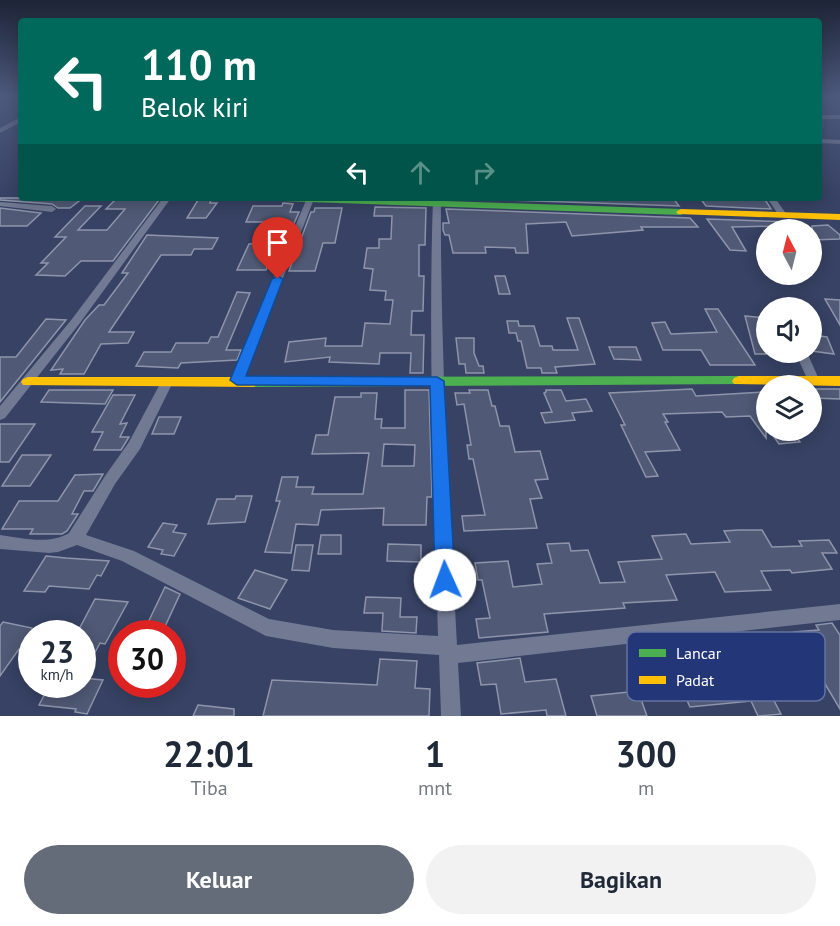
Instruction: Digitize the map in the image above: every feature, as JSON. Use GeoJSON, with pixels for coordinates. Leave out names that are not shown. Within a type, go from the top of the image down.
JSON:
{"type":"FeatureCollection","features":[{"type":"Feature","properties":{"kind":"street"},"geometry":{"type":"LineString","coordinates":[[822,141],[840,142]]}},
{"type":"Feature","properties":{"kind":"street"},"geometry":{"type":"LineString","coordinates":[[0,415],[76,321],[165,201]]}},
{"type":"Feature","properties":{"kind":"street"},"geometry":{"type":"LineString","coordinates":[[237,380],[309,201]]}},
{"type":"Feature","properties":{"kind":"street"},"geometry":{"type":"LineString","coordinates":[[451,716],[437,381],[435,291],[437,201],[840,217]]}},
{"type":"Feature","properties":{"kind":"street"},"geometry":{"type":"LineString","coordinates":[[773,201],[783,215]]}},
{"type":"Feature","properties":{"kind":"street"},"geometry":{"type":"LineString","coordinates":[[0,204],[52,209]]}},
{"type":"Feature","properties":{"kind":"street"},"geometry":{"type":"LineString","coordinates":[[28,382],[237,380],[756,382]]}},
{"type":"Feature","properties":{"kind":"street"},"geometry":{"type":"LineString","coordinates":[[822,382],[840,381]]}},
{"type":"Feature","properties":{"kind":"street"},"geometry":{"type":"LineString","coordinates":[[0,542],[55,546],[67,544],[75,538],[110,480],[135,445],[167,382]]}},
{"type":"Feature","properties":{"kind":"street"},"geometry":{"type":"LineString","coordinates":[[75,538],[128,556],[266,627],[287,632],[448,650],[627,633]]}},
{"type":"Feature","properties":{"kind":"street"},"geometry":{"type":"LineString","coordinates":[[634,632],[840,612]]}},
{"type":"Feature","properties":{"kind":"building"},"geometry":{"type":"Polygon","coordinates":[[[0,198],[18,198],[18,201],[79,201],[70,208],[58,208],[52,204],[0,200],[0,198]]]}},
{"type":"Feature","properties":{"kind":"building"},"geometry":{"type":"Polygon","coordinates":[[[114,201],[158,201],[113,261],[81,261],[65,276],[36,275],[48,263],[41,263],[66,237],[55,237],[85,206],[101,206],[78,230],[107,230],[125,209],[106,209],[114,201]]]}},
{"type":"Feature","properties":{"kind":"building"},"geometry":{"type":"Polygon","coordinates":[[[197,201],[217,203],[206,218],[187,218],[197,201]]]}},
{"type":"Feature","properties":{"kind":"building"},"geometry":{"type":"Polygon","coordinates":[[[536,201],[675,201],[679,206],[536,201]]]}},
{"type":"Feature","properties":{"kind":"building"},"geometry":{"type":"Polygon","coordinates":[[[702,201],[766,201],[771,209],[706,206],[702,201]]]}},
{"type":"Feature","properties":{"kind":"building"},"geometry":{"type":"Polygon","coordinates":[[[283,203],[293,204],[290,212],[299,212],[278,260],[270,260],[266,270],[237,270],[249,244],[266,243],[274,222],[246,222],[253,206],[282,206],[283,203]]]}},
{"type":"Feature","properties":{"kind":"building"},"geometry":{"type":"Polygon","coordinates":[[[375,207],[426,208],[425,245],[419,245],[419,276],[424,276],[423,311],[412,311],[411,335],[424,335],[423,373],[410,373],[411,353],[380,353],[379,364],[329,362],[330,357],[285,362],[289,342],[326,338],[325,346],[362,346],[365,323],[390,324],[393,300],[385,300],[386,291],[370,290],[373,269],[364,268],[367,248],[379,248],[379,239],[391,239],[392,216],[374,216],[375,207]]]}},
{"type":"Feature","properties":{"kind":"building"},"geometry":{"type":"Polygon","coordinates":[[[0,208],[41,213],[27,226],[0,226],[0,208]]]}},
{"type":"Feature","properties":{"kind":"building"},"geometry":{"type":"Polygon","coordinates":[[[315,208],[342,208],[335,243],[323,243],[315,271],[289,271],[311,212],[314,212],[315,208]]]}},
{"type":"Feature","properties":{"kind":"building"},"geometry":{"type":"Polygon","coordinates":[[[446,209],[690,218],[698,227],[641,227],[643,230],[572,236],[566,222],[526,224],[528,253],[516,253],[515,248],[485,247],[486,253],[453,253],[449,235],[445,235],[443,230],[443,223],[449,223],[446,209]]]}},
{"type":"Feature","properties":{"kind":"building"},"geometry":{"type":"Polygon","coordinates":[[[707,219],[756,221],[756,227],[732,227],[746,251],[730,250],[707,219]]]}},
{"type":"Feature","properties":{"kind":"building"},"geometry":{"type":"Polygon","coordinates":[[[822,225],[828,225],[840,235],[840,239],[822,240],[822,225]]]}},
{"type":"Feature","properties":{"kind":"building"},"geometry":{"type":"Polygon","coordinates":[[[147,235],[218,238],[212,249],[194,249],[191,255],[161,255],[109,332],[134,332],[128,343],[101,344],[84,374],[60,374],[63,369],[51,370],[85,320],[99,305],[104,305],[128,273],[122,273],[147,235]]]}},
{"type":"Feature","properties":{"kind":"building"},"geometry":{"type":"Polygon","coordinates":[[[495,276],[505,276],[510,294],[499,294],[495,276]]]}},
{"type":"Feature","properties":{"kind":"building"},"geometry":{"type":"Polygon","coordinates":[[[237,292],[250,293],[226,350],[241,350],[237,360],[181,363],[178,368],[136,366],[144,352],[171,352],[176,343],[208,343],[211,337],[218,337],[237,292]]]}},
{"type":"Feature","properties":{"kind":"building"},"geometry":{"type":"Polygon","coordinates":[[[825,299],[840,300],[840,325],[825,299]]]}},
{"type":"Feature","properties":{"kind":"building"},"geometry":{"type":"Polygon","coordinates":[[[705,309],[718,309],[755,365],[710,365],[701,350],[663,350],[652,323],[665,322],[671,334],[717,332],[705,309]]]}},
{"type":"Feature","properties":{"kind":"building"},"geometry":{"type":"Polygon","coordinates":[[[745,316],[756,317],[755,354],[745,316]]]}},
{"type":"Feature","properties":{"kind":"building"},"geometry":{"type":"Polygon","coordinates":[[[567,318],[579,318],[595,364],[555,367],[557,373],[542,373],[541,368],[527,368],[521,341],[518,341],[516,333],[509,333],[507,321],[518,321],[519,326],[534,326],[540,346],[552,346],[553,350],[578,350],[567,318]]]}},
{"type":"Feature","properties":{"kind":"building"},"geometry":{"type":"Polygon","coordinates":[[[46,319],[66,320],[0,402],[0,357],[16,357],[46,319]]]}},
{"type":"Feature","properties":{"kind":"building"},"geometry":{"type":"Polygon","coordinates":[[[822,336],[827,337],[834,354],[822,352],[822,336]]]}},
{"type":"Feature","properties":{"kind":"building"},"geometry":{"type":"Polygon","coordinates":[[[456,338],[474,338],[474,353],[479,366],[483,366],[484,373],[466,373],[465,364],[459,364],[456,338]]]}},
{"type":"Feature","properties":{"kind":"building"},"geometry":{"type":"Polygon","coordinates":[[[609,347],[636,347],[641,360],[614,359],[609,347]]]}},
{"type":"Feature","properties":{"kind":"building"},"geometry":{"type":"Polygon","coordinates":[[[692,389],[696,396],[756,393],[756,424],[750,416],[726,417],[722,412],[663,414],[680,450],[645,452],[658,476],[646,477],[621,425],[625,425],[609,393],[692,389]]]}},
{"type":"Feature","properties":{"kind":"building"},"geometry":{"type":"Polygon","coordinates":[[[822,389],[840,389],[840,399],[822,398],[822,389]]]}},
{"type":"Feature","properties":{"kind":"building"},"geometry":{"type":"Polygon","coordinates":[[[49,390],[113,390],[105,404],[41,402],[49,390]]]}},
{"type":"Feature","properties":{"kind":"building"},"geometry":{"type":"Polygon","coordinates":[[[405,390],[429,390],[432,497],[427,497],[426,525],[383,525],[384,508],[321,510],[318,525],[296,524],[291,553],[265,552],[280,501],[276,501],[282,477],[298,477],[296,487],[314,487],[312,494],[363,494],[369,453],[312,454],[316,435],[328,435],[335,397],[361,397],[361,393],[377,393],[375,419],[382,419],[381,428],[405,428],[405,390]],[[384,444],[382,466],[414,466],[415,445],[384,444]]]}},
{"type":"Feature","properties":{"kind":"building"},"geometry":{"type":"Polygon","coordinates":[[[469,390],[488,390],[500,426],[509,426],[515,452],[540,451],[548,479],[535,480],[542,498],[530,499],[537,528],[464,531],[462,516],[485,515],[473,459],[469,459],[467,445],[471,445],[464,404],[457,405],[455,393],[470,393],[469,390]]]}},
{"type":"Feature","properties":{"kind":"building"},"geometry":{"type":"Polygon","coordinates":[[[546,390],[561,390],[566,401],[586,399],[592,411],[572,413],[575,420],[545,423],[541,413],[552,412],[544,393],[546,390]]]}},
{"type":"Feature","properties":{"kind":"building"},"geometry":{"type":"Polygon","coordinates":[[[113,395],[135,395],[120,424],[127,423],[120,437],[129,437],[121,450],[94,450],[103,432],[92,432],[113,395]]]}},
{"type":"Feature","properties":{"kind":"building"},"geometry":{"type":"Polygon","coordinates":[[[159,417],[181,417],[174,434],[152,434],[159,417]]]}},
{"type":"Feature","properties":{"kind":"building"},"geometry":{"type":"Polygon","coordinates":[[[0,424],[35,424],[9,462],[0,462],[0,424]]]}},
{"type":"Feature","properties":{"kind":"building"},"geometry":{"type":"Polygon","coordinates":[[[777,441],[800,442],[779,444],[777,441]]]}},
{"type":"Feature","properties":{"kind":"building"},"geometry":{"type":"Polygon","coordinates":[[[22,455],[51,455],[30,486],[2,486],[22,455]]]}},
{"type":"Feature","properties":{"kind":"building"},"geometry":{"type":"Polygon","coordinates":[[[103,474],[93,491],[84,491],[72,514],[78,514],[67,531],[62,534],[30,534],[33,529],[2,529],[19,501],[58,501],[75,475],[103,474]]]}},
{"type":"Feature","properties":{"kind":"building"},"geometry":{"type":"Polygon","coordinates":[[[236,496],[252,496],[245,522],[208,524],[217,499],[235,499],[236,496]]]}},
{"type":"Feature","properties":{"kind":"building"},"geometry":{"type":"Polygon","coordinates":[[[163,523],[177,525],[173,532],[186,534],[174,556],[161,554],[163,550],[148,547],[163,523]]]}},
{"type":"Feature","properties":{"kind":"building"},"geometry":{"type":"Polygon","coordinates":[[[762,530],[772,547],[802,546],[799,541],[829,540],[837,553],[822,553],[832,569],[792,573],[790,570],[761,571],[771,590],[725,592],[715,572],[666,575],[677,600],[623,603],[625,608],[544,614],[548,632],[479,638],[476,619],[490,618],[482,580],[478,580],[475,563],[508,561],[513,587],[542,584],[537,564],[552,563],[547,544],[569,543],[571,551],[588,550],[600,583],[625,582],[618,562],[662,559],[652,536],[686,534],[691,544],[730,542],[724,531],[762,530]]]}},
{"type":"Feature","properties":{"kind":"building"},"geometry":{"type":"Polygon","coordinates":[[[321,535],[341,535],[341,554],[318,554],[321,535]]]}},
{"type":"Feature","properties":{"kind":"building"},"geometry":{"type":"Polygon","coordinates":[[[388,544],[421,545],[421,562],[387,561],[388,544]]]}},
{"type":"Feature","properties":{"kind":"building"},"geometry":{"type":"Polygon","coordinates":[[[296,545],[313,545],[309,571],[292,570],[296,545]]]}},
{"type":"Feature","properties":{"kind":"building"},"geometry":{"type":"Polygon","coordinates":[[[46,556],[109,561],[101,576],[97,575],[89,589],[49,586],[45,592],[24,591],[46,556]]]}},
{"type":"Feature","properties":{"kind":"building"},"geometry":{"type":"Polygon","coordinates":[[[255,570],[287,580],[270,609],[238,598],[255,570]]]}},
{"type":"Feature","properties":{"kind":"building"},"geometry":{"type":"Polygon","coordinates":[[[165,587],[180,594],[168,620],[149,620],[165,587]]]}},
{"type":"Feature","properties":{"kind":"building"},"geometry":{"type":"Polygon","coordinates":[[[366,597],[401,598],[400,617],[417,617],[416,633],[382,631],[383,613],[364,613],[366,597]]]}},
{"type":"Feature","properties":{"kind":"building"},"geometry":{"type":"Polygon","coordinates":[[[95,599],[128,602],[118,620],[108,620],[108,639],[105,644],[100,643],[96,651],[96,620],[84,620],[95,599]]]}},
{"type":"Feature","properties":{"kind":"building"},"geometry":{"type":"Polygon","coordinates":[[[3,622],[18,625],[18,650],[0,676],[0,626],[3,622]]]}},
{"type":"Feature","properties":{"kind":"building"},"geometry":{"type":"Polygon","coordinates":[[[832,623],[840,635],[840,709],[825,684],[825,632],[794,632],[819,630],[816,625],[832,623]]]}},
{"type":"Feature","properties":{"kind":"building"},"geometry":{"type":"Polygon","coordinates":[[[520,658],[525,682],[556,679],[566,716],[547,716],[546,710],[501,714],[496,684],[481,685],[477,663],[520,658]]]}},
{"type":"Feature","properties":{"kind":"building"},"geometry":{"type":"Polygon","coordinates":[[[380,659],[417,661],[415,688],[430,689],[429,716],[263,716],[272,680],[377,685],[380,659]]]}},
{"type":"Feature","properties":{"kind":"building"},"geometry":{"type":"Polygon","coordinates":[[[96,679],[103,680],[96,695],[96,679]]]}},
{"type":"Feature","properties":{"kind":"building"},"geometry":{"type":"Polygon","coordinates":[[[627,692],[627,701],[642,701],[647,716],[597,716],[591,696],[627,692]]]}},
{"type":"Feature","properties":{"kind":"building"},"geometry":{"type":"Polygon","coordinates":[[[43,698],[95,698],[87,714],[75,712],[76,709],[39,705],[43,698]]]}},
{"type":"Feature","properties":{"kind":"building"},"geometry":{"type":"Polygon","coordinates":[[[687,701],[751,701],[690,707],[687,701]]]}},
{"type":"Feature","properties":{"kind":"building"},"geometry":{"type":"Polygon","coordinates":[[[751,701],[774,701],[781,714],[758,716],[751,701]]]}},
{"type":"Feature","properties":{"kind":"building"},"geometry":{"type":"Polygon","coordinates":[[[198,705],[234,709],[234,716],[193,716],[198,705]]]}},
{"type":"Feature","properties":{"kind":"traffic: fast"},"geometry":{"type":"LineString","coordinates":[[367,201],[681,212]]}},
{"type":"Feature","properties":{"kind":"traffic: fast"},"geometry":{"type":"LineString","coordinates":[[254,382],[739,381]]}},
{"type":"Feature","properties":{"kind":"traffic: slow"},"geometry":{"type":"LineString","coordinates":[[681,212],[840,217]]}},
{"type":"Feature","properties":{"kind":"traffic: slow"},"geometry":{"type":"LineString","coordinates":[[739,381],[840,381]]}},
{"type":"Feature","properties":{"kind":"traffic: slow"},"geometry":{"type":"LineString","coordinates":[[28,382],[254,382]]}},
{"type":"Feature","properties":{"kind":"route"},"geometry":{"type":"LineString","coordinates":[[278,279],[237,380],[437,381],[445,580]]}}]}
